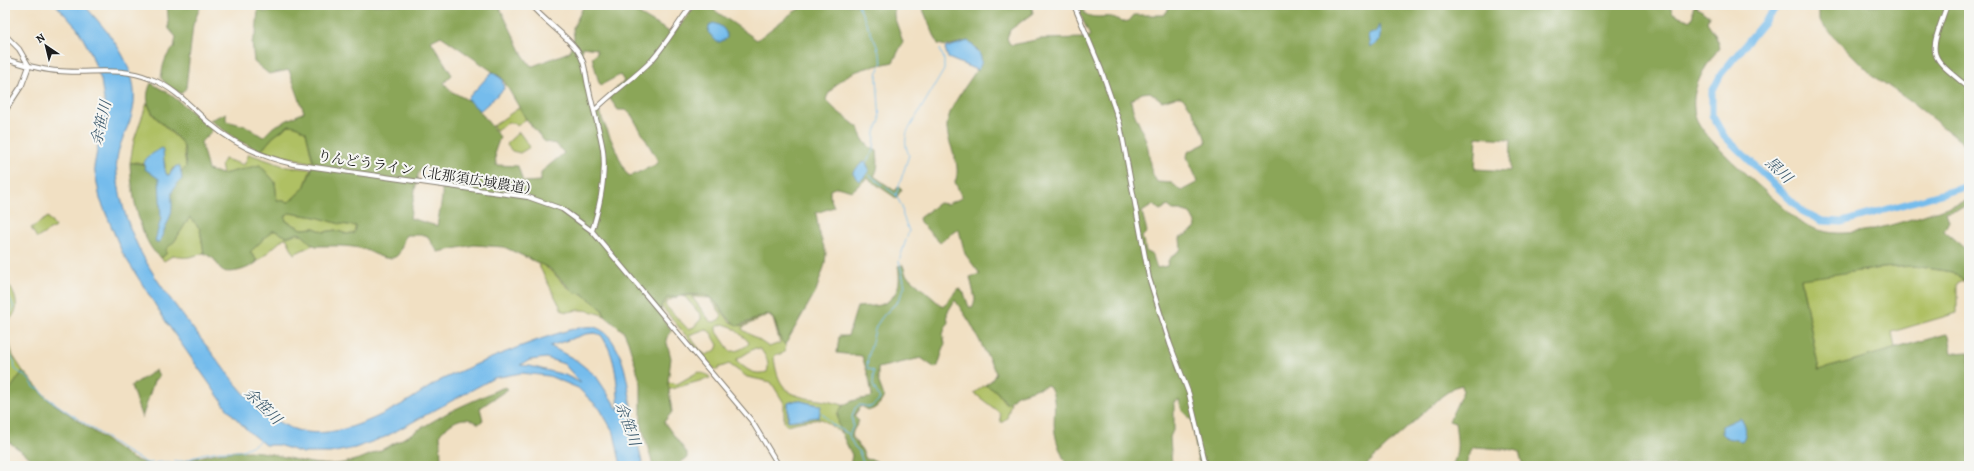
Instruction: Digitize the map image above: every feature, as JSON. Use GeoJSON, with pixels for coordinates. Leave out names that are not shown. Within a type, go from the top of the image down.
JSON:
{"type":"FeatureCollection","features":[{"type":"Feature","properties":{"kind":"street"},"geometry":{"type":"LineString","coordinates":[[531,5],[543,19],[574,46],[582,58],[602,149],[604,169],[597,216],[592,231]]}},
{"type":"Feature","properties":{"kind":"street"},"geometry":{"type":"LineString","coordinates":[[594,111],[610,94],[638,73],[652,59],[692,5]]}},
{"type":"Feature","properties":{"kind":"street"},"geometry":{"type":"LineString","coordinates":[[1074,5],[1101,69],[1120,124],[1149,278],[1196,417],[1206,466]]}},
{"type":"Feature","properties":{"kind":"street"},"geometry":{"type":"LineString","coordinates":[[1947,5],[1934,41],[1934,54],[1941,64],[1969,88]]}},
{"type":"Feature","properties":{"kind":"street"},"geometry":{"type":"LineString","coordinates":[[5,35],[24,55],[29,66],[22,85],[5,111]]}},
{"type":"Feature","properties":{"kind":"street"},"geometry":{"type":"LineString","coordinates":[[5,59],[29,66]]}},
{"type":"Feature","properties":{"kind":"street","name":"りんどうライン（北那須広域農道）"},"geometry":{"type":"LineString","coordinates":[[29,66],[59,71],[116,70],[146,77],[174,92],[211,124],[235,142],[265,157],[293,164],[528,197],[562,209],[592,231],[752,420],[779,466]]}},
{"type":"Feature","properties":{"kind":"green space"},"geometry":{"type":"Polygon","coordinates":[[[167,5],[201,5],[193,25],[186,88],[181,94],[167,85],[161,78],[164,62],[168,54],[174,48],[176,37],[169,29],[167,5]]]}},
{"type":"Feature","properties":{"kind":"green space"},"geometry":{"type":"Polygon","coordinates":[[[256,5],[262,5],[263,12],[276,10],[281,5],[508,5],[500,8],[523,55],[530,65],[533,66],[569,52],[574,38],[573,28],[584,5],[624,5],[673,34],[696,5],[707,5],[757,40],[792,13],[806,5],[894,5],[894,16],[903,42],[893,62],[854,72],[834,87],[828,94],[826,100],[837,111],[859,128],[865,142],[877,151],[878,161],[874,176],[895,191],[898,187],[902,189],[896,198],[867,178],[852,191],[837,187],[830,190],[830,197],[834,207],[816,213],[819,232],[826,253],[825,264],[816,291],[785,345],[782,342],[774,319],[767,314],[738,326],[730,320],[713,299],[704,295],[667,298],[661,306],[661,315],[672,331],[666,339],[671,358],[668,382],[672,412],[664,422],[687,453],[687,458],[681,462],[682,466],[653,466],[641,423],[641,384],[624,332],[605,316],[602,309],[583,294],[575,293],[549,268],[504,247],[474,245],[438,252],[426,235],[406,235],[399,253],[395,257],[387,258],[358,248],[316,246],[311,244],[298,233],[287,237],[276,231],[272,231],[250,252],[256,259],[256,263],[240,270],[227,272],[222,271],[214,259],[204,253],[200,229],[190,217],[174,242],[166,249],[166,254],[161,258],[153,251],[142,228],[134,200],[130,163],[137,163],[148,167],[161,181],[168,193],[173,182],[186,167],[185,151],[182,143],[151,110],[148,102],[148,93],[151,83],[170,94],[212,129],[212,131],[201,142],[208,170],[223,174],[260,165],[275,182],[277,200],[289,202],[304,188],[311,171],[313,160],[306,132],[296,126],[289,125],[273,137],[261,151],[239,141],[210,120],[226,113],[226,121],[246,126],[263,137],[273,127],[304,112],[289,70],[269,74],[254,62],[252,42],[256,33],[258,8],[256,5]],[[441,36],[431,41],[452,75],[444,83],[451,91],[473,103],[500,137],[495,151],[496,165],[518,166],[523,182],[541,181],[541,172],[564,153],[556,144],[545,142],[526,119],[502,78],[441,36]],[[582,47],[581,55],[593,111],[599,112],[626,173],[630,176],[655,165],[658,161],[632,116],[626,110],[618,110],[608,96],[624,81],[620,75],[601,85],[599,83],[592,57],[597,53],[596,49],[582,47]],[[423,167],[418,174],[410,218],[437,226],[442,196],[439,176],[435,169],[423,167]],[[289,213],[285,217],[286,221],[302,229],[314,228],[324,232],[335,230],[347,234],[354,233],[356,226],[340,224],[316,217],[289,213]]]}},
{"type":"Feature","properties":{"kind":"green space"},"geometry":{"type":"Polygon","coordinates":[[[921,5],[1031,5],[1033,13],[1010,30],[1007,38],[1009,43],[1012,45],[1040,39],[1084,38],[1090,36],[1076,5],[1083,5],[1084,13],[1089,16],[1113,17],[1121,22],[1129,21],[1134,15],[1164,15],[1171,6],[1177,5],[1669,5],[1673,13],[1690,21],[1693,15],[1693,7],[1696,5],[1697,8],[1709,15],[1707,22],[1715,34],[1719,48],[1708,63],[1696,87],[1694,96],[1695,115],[1700,126],[1724,154],[1798,221],[1815,229],[1826,232],[1860,232],[1892,225],[1969,200],[1969,206],[1946,212],[1949,221],[1944,231],[1969,252],[1969,285],[1952,272],[1914,266],[1881,268],[1801,279],[1819,370],[1946,334],[1949,335],[1952,353],[1969,352],[1969,466],[1523,466],[1519,452],[1515,450],[1474,447],[1470,450],[1466,466],[1451,466],[1456,457],[1457,440],[1455,423],[1449,421],[1463,391],[1462,385],[1455,387],[1442,396],[1365,466],[1203,466],[1203,464],[1198,461],[1192,420],[1182,411],[1179,400],[1174,402],[1174,428],[1170,437],[1172,466],[1067,466],[1056,437],[1054,427],[1053,395],[1048,385],[1017,395],[1007,404],[996,391],[985,385],[992,380],[996,373],[971,324],[955,300],[947,313],[948,322],[943,334],[945,344],[938,366],[935,368],[921,358],[878,368],[878,380],[884,396],[883,398],[878,405],[872,409],[869,410],[861,406],[854,416],[859,421],[853,431],[852,437],[862,450],[866,459],[874,460],[884,466],[850,466],[852,455],[839,425],[838,417],[840,410],[845,404],[872,396],[869,378],[862,356],[837,353],[839,336],[848,336],[857,307],[879,305],[890,300],[898,287],[898,266],[903,265],[906,275],[943,307],[958,288],[964,293],[969,307],[973,307],[975,299],[970,277],[980,274],[965,254],[959,230],[955,230],[940,243],[920,222],[919,218],[939,203],[947,204],[962,198],[955,182],[957,166],[948,135],[948,119],[955,103],[978,68],[981,60],[978,50],[968,41],[946,46],[938,44],[921,5]],[[1150,92],[1142,93],[1131,100],[1133,110],[1148,147],[1151,170],[1157,182],[1172,183],[1181,191],[1198,182],[1187,157],[1188,152],[1206,143],[1205,139],[1196,117],[1183,99],[1178,97],[1162,101],[1150,92]],[[1477,137],[1475,169],[1510,171],[1511,139],[1477,137]],[[1153,205],[1142,212],[1147,232],[1142,237],[1146,251],[1153,256],[1157,268],[1167,266],[1169,259],[1181,249],[1180,238],[1195,229],[1196,225],[1190,213],[1180,210],[1173,210],[1168,206],[1160,210],[1153,205]]]}},
{"type":"Feature","properties":{"kind":"green space"},"geometry":{"type":"Polygon","coordinates":[[[1819,5],[1969,5],[1969,148],[1914,104],[1871,74],[1819,21],[1819,5]]]}},
{"type":"Feature","properties":{"kind":"green space"},"geometry":{"type":"Polygon","coordinates":[[[147,103],[153,115],[183,144],[186,167],[180,174],[182,170],[173,168],[169,175],[167,175],[164,171],[164,161],[156,153],[145,165],[137,162],[130,163],[134,140],[147,103]]]}},
{"type":"Feature","properties":{"kind":"green space"},"geometry":{"type":"Polygon","coordinates":[[[520,107],[526,119],[517,126],[515,123],[508,123],[496,130],[493,126],[520,107]]]}},
{"type":"Feature","properties":{"kind":"green space"},"geometry":{"type":"Polygon","coordinates":[[[289,125],[296,126],[306,132],[313,163],[261,151],[273,137],[289,125]]]}},
{"type":"Feature","properties":{"kind":"green space"},"geometry":{"type":"Polygon","coordinates":[[[519,132],[530,147],[520,153],[512,151],[506,144],[519,132]]]}},
{"type":"Feature","properties":{"kind":"green space"},"geometry":{"type":"Polygon","coordinates":[[[249,154],[287,167],[311,169],[304,188],[289,202],[277,200],[275,182],[260,165],[223,174],[221,164],[225,159],[244,165],[249,154]]]}},
{"type":"Feature","properties":{"kind":"green space"},"geometry":{"type":"Polygon","coordinates":[[[289,213],[316,217],[340,224],[356,226],[354,233],[347,234],[335,230],[324,232],[314,228],[302,229],[286,221],[285,217],[289,213]]]}},
{"type":"Feature","properties":{"kind":"green space"},"geometry":{"type":"Polygon","coordinates":[[[190,216],[200,229],[204,253],[185,257],[174,255],[164,261],[161,258],[166,254],[165,249],[174,242],[190,216]]]}},
{"type":"Feature","properties":{"kind":"green space"},"geometry":{"type":"Polygon","coordinates":[[[48,217],[55,227],[37,238],[31,228],[48,217]]]}},
{"type":"Feature","properties":{"kind":"green space"},"geometry":{"type":"Polygon","coordinates":[[[272,231],[276,231],[283,235],[300,234],[313,245],[294,254],[287,239],[284,238],[256,263],[256,259],[250,252],[272,231]]]}},
{"type":"Feature","properties":{"kind":"green space"},"geometry":{"type":"Polygon","coordinates":[[[537,262],[552,272],[574,292],[583,294],[593,300],[605,316],[587,311],[577,310],[568,312],[562,310],[537,262]]]}},
{"type":"Feature","properties":{"kind":"green space"},"geometry":{"type":"Polygon","coordinates":[[[1914,266],[1952,272],[1964,281],[1957,284],[1957,313],[1892,332],[1895,349],[1819,371],[1801,278],[1881,268],[1914,266]]]}},
{"type":"Feature","properties":{"kind":"green space"},"geometry":{"type":"Polygon","coordinates":[[[5,280],[16,299],[16,308],[14,314],[5,325],[5,280]]]}},
{"type":"Feature","properties":{"kind":"green space"},"geometry":{"type":"Polygon","coordinates":[[[704,295],[712,298],[730,322],[742,326],[767,314],[774,319],[778,335],[785,345],[786,344],[785,350],[782,354],[777,354],[774,357],[777,373],[782,384],[788,391],[796,395],[843,405],[837,414],[841,433],[822,419],[786,425],[784,422],[784,403],[771,382],[747,377],[729,364],[718,368],[718,370],[714,369],[661,306],[667,298],[679,296],[704,295]],[[680,296],[667,301],[665,305],[688,329],[694,327],[701,319],[701,315],[685,297],[680,296]],[[692,297],[710,321],[717,321],[722,315],[710,298],[692,297]],[[768,315],[743,327],[742,329],[769,347],[780,343],[773,319],[768,315]],[[723,324],[716,327],[716,330],[730,351],[740,349],[749,343],[732,327],[723,324]],[[706,329],[689,335],[700,350],[706,355],[716,350],[718,345],[711,333],[706,329]],[[755,348],[736,360],[747,369],[758,373],[767,372],[767,360],[760,349],[755,348]],[[797,400],[788,403],[787,420],[791,421],[800,419],[809,414],[819,405],[797,400]]]}},
{"type":"Feature","properties":{"kind":"green space"},"geometry":{"type":"Polygon","coordinates":[[[5,328],[13,356],[23,371],[5,396],[5,383],[9,377],[5,366],[5,328]]]}},
{"type":"Feature","properties":{"kind":"green space"},"geometry":{"type":"Polygon","coordinates":[[[156,370],[159,376],[154,381],[142,418],[131,386],[156,370]]]}},
{"type":"Feature","properties":{"kind":"green space"},"geometry":{"type":"Polygon","coordinates":[[[23,371],[49,400],[133,459],[153,466],[41,466],[5,439],[5,396],[23,371]]]}},
{"type":"Feature","properties":{"kind":"green space"},"geometry":{"type":"Polygon","coordinates":[[[698,372],[708,375],[710,378],[668,390],[668,382],[677,384],[698,372]]]}},
{"type":"Feature","properties":{"kind":"green space"},"geometry":{"type":"Polygon","coordinates":[[[985,385],[996,391],[1005,403],[1011,402],[1007,418],[1003,422],[1001,422],[1000,413],[974,393],[985,385]]]}},
{"type":"Feature","properties":{"kind":"green space"},"geometry":{"type":"Polygon","coordinates":[[[506,387],[508,389],[480,408],[483,420],[479,424],[468,419],[458,420],[440,434],[441,460],[438,466],[396,466],[384,464],[378,466],[166,466],[199,457],[226,452],[243,451],[260,452],[314,463],[336,464],[350,461],[380,451],[449,412],[506,387]]]}},
{"type":"Feature","properties":{"kind":"water","name":"余笹川"},"geometry":{"type":"Polygon","coordinates":[[[56,5],[84,5],[115,43],[130,71],[134,86],[134,101],[131,118],[118,152],[116,166],[118,185],[123,207],[139,248],[150,269],[171,300],[230,377],[264,412],[291,428],[306,432],[321,433],[336,431],[351,427],[381,415],[408,401],[441,380],[519,347],[564,331],[582,327],[594,327],[609,337],[618,350],[627,378],[633,418],[643,466],[621,466],[614,433],[600,409],[578,388],[549,376],[521,373],[494,378],[385,437],[355,448],[330,453],[303,453],[278,445],[265,445],[250,433],[228,410],[168,325],[122,252],[100,199],[94,167],[105,107],[101,80],[90,51],[77,28],[56,5]],[[595,333],[586,334],[550,346],[576,360],[596,376],[619,411],[617,381],[610,352],[601,335],[595,333]],[[546,358],[530,360],[520,365],[565,375],[581,383],[564,364],[546,358]]]}},
{"type":"Feature","properties":{"kind":"water"},"geometry":{"type":"Polygon","coordinates":[[[713,23],[723,28],[727,38],[717,42],[708,32],[709,26],[713,23]]]}},
{"type":"Feature","properties":{"kind":"water"},"geometry":{"type":"Polygon","coordinates":[[[1379,25],[1379,41],[1370,47],[1368,35],[1376,32],[1379,25]]]}},
{"type":"Feature","properties":{"kind":"water"},"geometry":{"type":"Polygon","coordinates":[[[968,41],[980,54],[981,62],[977,70],[948,58],[945,48],[968,41]]]}},
{"type":"Feature","properties":{"kind":"water"},"geometry":{"type":"Polygon","coordinates":[[[492,72],[502,79],[504,89],[481,110],[479,110],[467,99],[492,72]]]}},
{"type":"Feature","properties":{"kind":"water"},"geometry":{"type":"Polygon","coordinates":[[[162,148],[167,175],[169,175],[176,166],[180,166],[182,179],[172,192],[171,214],[160,241],[157,243],[155,241],[161,218],[159,179],[145,169],[144,163],[147,157],[162,148]]]}},
{"type":"Feature","properties":{"kind":"water"},"geometry":{"type":"Polygon","coordinates":[[[864,161],[866,162],[869,170],[860,181],[853,174],[853,172],[864,161]]]}},
{"type":"Feature","properties":{"kind":"water"},"geometry":{"type":"Polygon","coordinates":[[[797,400],[821,406],[819,417],[788,421],[788,403],[797,400]]]}},
{"type":"Feature","properties":{"kind":"water"},"geometry":{"type":"Polygon","coordinates":[[[1740,418],[1745,426],[1744,439],[1742,441],[1727,438],[1722,433],[1722,426],[1740,418]]]}},
{"type":"Feature","properties":{"kind":"waterway"},"geometry":{"type":"LineString","coordinates":[[858,5],[877,46],[882,62],[878,70],[877,78],[880,121],[875,132],[874,151],[866,162]]}},
{"type":"Feature","properties":{"kind":"waterway","name":"黒川"},"geometry":{"type":"LineString","coordinates":[[1778,5],[1721,74],[1712,92],[1712,115],[1724,136],[1802,211],[1822,221],[1842,222],[1969,186]]}},
{"type":"Feature","properties":{"kind":"waterway"},"geometry":{"type":"LineString","coordinates":[[864,466],[859,451],[854,446],[849,436],[853,426],[852,417],[855,408],[859,405],[871,407],[880,399],[873,385],[874,371],[867,368],[868,358],[876,326],[883,316],[898,301],[905,286],[899,261],[909,231],[903,216],[902,207],[896,195],[909,155],[906,144],[907,132],[944,70],[944,59],[940,49]]}},
{"type":"Feature","properties":{"kind":"waterway"},"geometry":{"type":"LineString","coordinates":[[868,174],[896,195]]}},
{"type":"Feature","properties":{"kind":"waterway"},"geometry":{"type":"LineString","coordinates":[[5,286],[14,308],[5,319]]}},
{"type":"Feature","properties":{"kind":"waterway"},"geometry":{"type":"LineString","coordinates":[[5,339],[6,348],[14,361],[15,369],[30,380],[35,388],[39,388],[46,397],[127,452],[147,463],[184,461],[202,454],[219,451],[240,451],[256,444],[260,440]]}},
{"type":"Feature","properties":{"kind":"waterway"},"geometry":{"type":"LineString","coordinates":[[822,413],[833,425],[849,434]]}}]}
